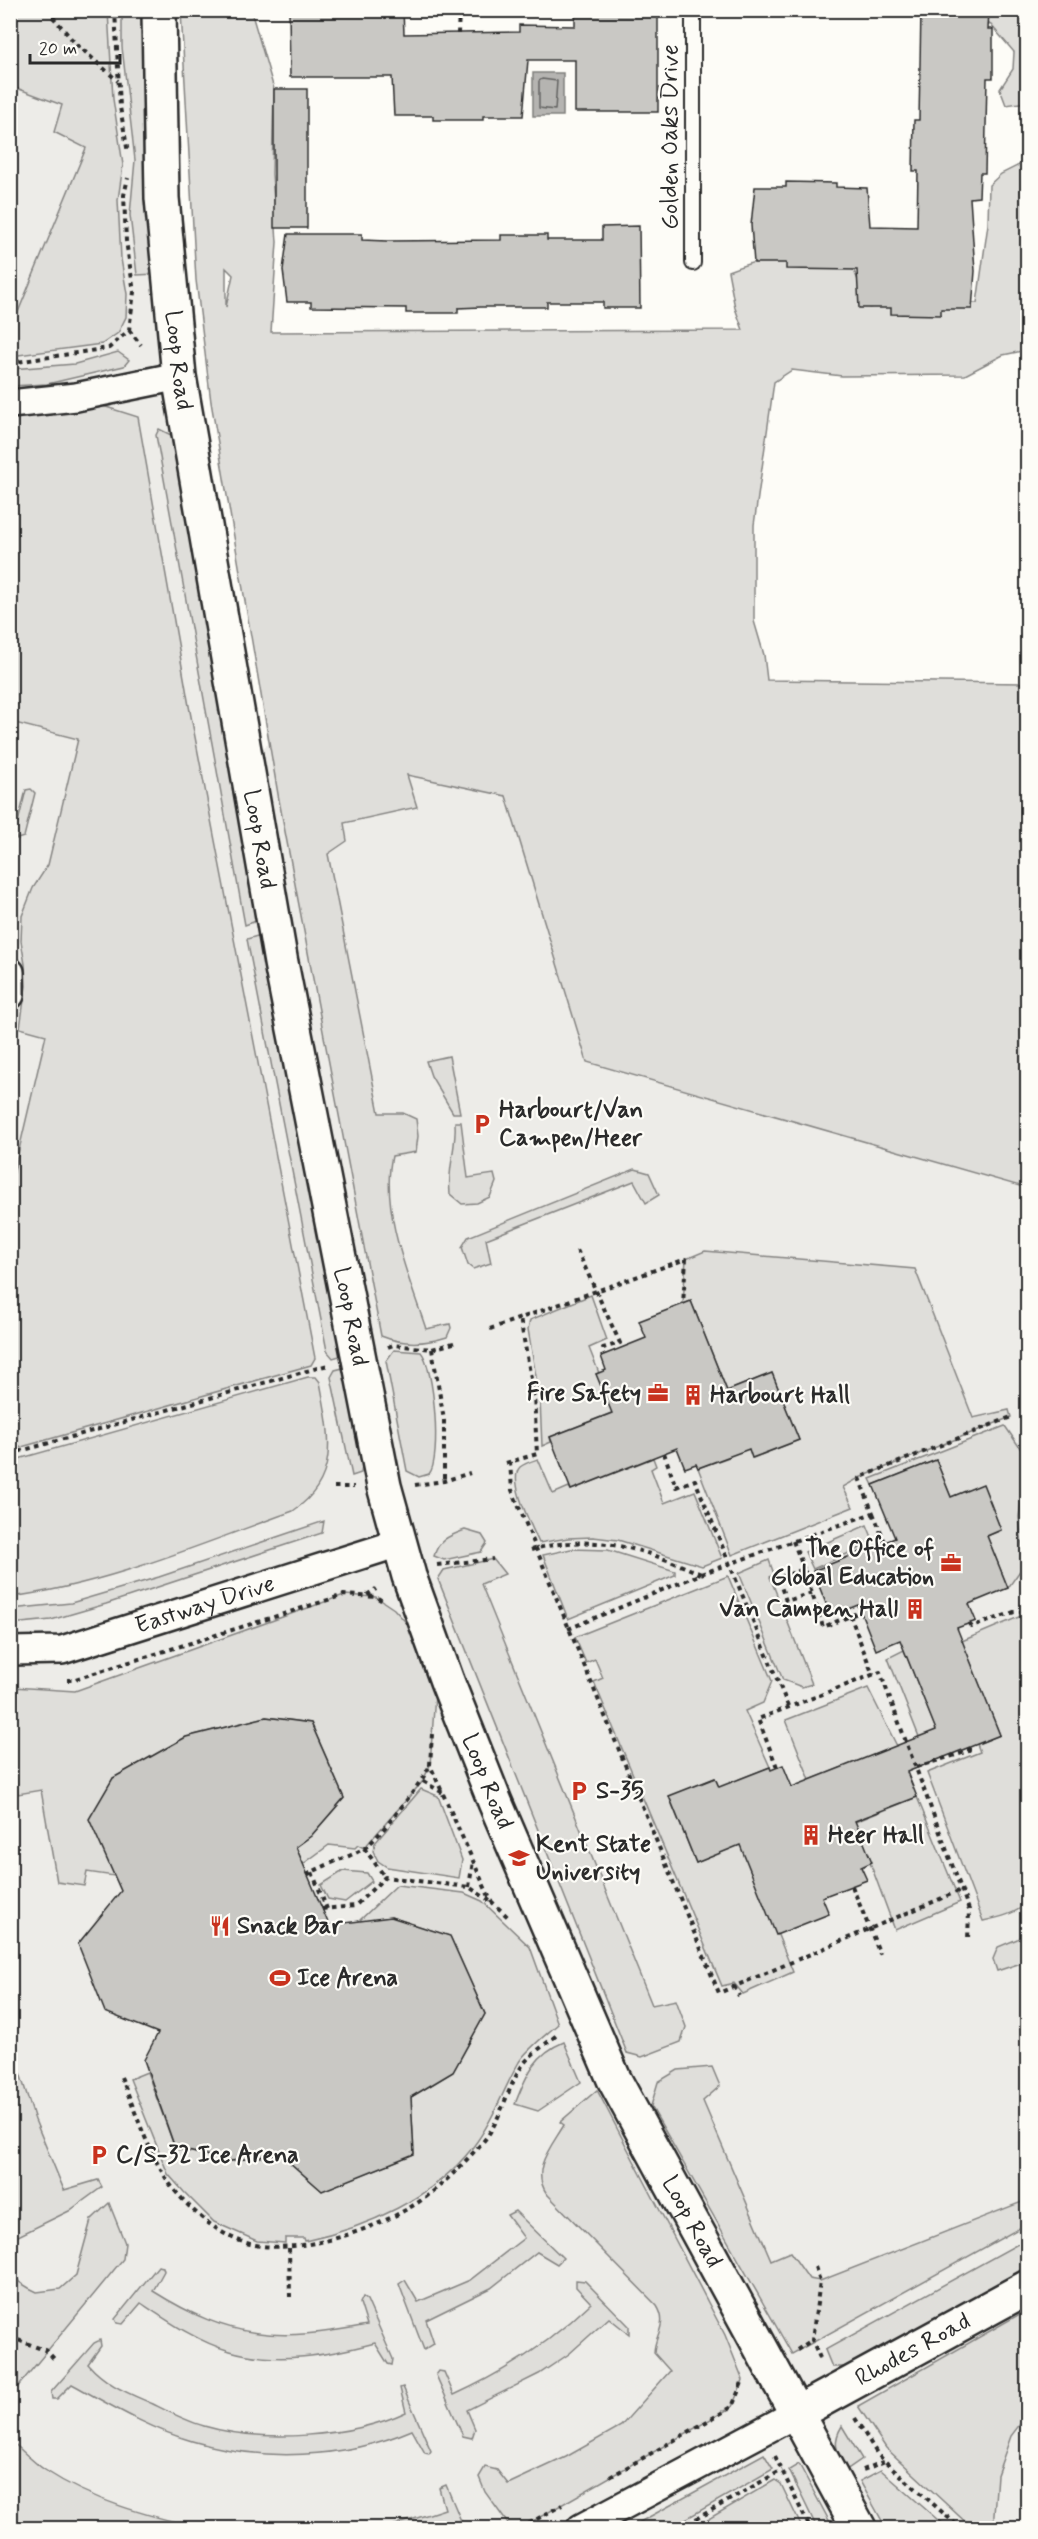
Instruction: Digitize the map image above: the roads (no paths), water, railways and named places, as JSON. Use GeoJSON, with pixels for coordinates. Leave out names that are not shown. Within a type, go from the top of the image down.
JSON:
{"type":"FeatureCollection","features":[{"type":"Feature","properties":{"kind":"street","name":"Loop Road"},"geometry":{"type":"LineString","coordinates":[[159,10],[162,198],[179,376],[281,963],[384,1486],[399,1543],[447,1681],[495,1802],[614,2079],[859,2529]]}},
{"type":"Feature","properties":{"kind":"street"},"geometry":{"type":"LineString","coordinates":[[10,404],[76,396],[179,376]]}},
{"type":"Feature","properties":{"kind":"street"},"geometry":{"type":"LineString","coordinates":[[10,972],[10,995]]}},
{"type":"Feature","properties":{"kind":"street","name":"Eastway Drive"},"geometry":{"type":"LineString","coordinates":[[10,1651],[62,1650],[399,1543]]}},
{"type":"Feature","properties":{"kind":"street","name":"Rhodes Road"},"geometry":{"type":"LineString","coordinates":[[797,2413],[1028,2287]]}},
{"type":"Feature","properties":{"kind":"street"},"geometry":{"type":"LineString","coordinates":[[581,2529],[797,2413]]}},
{"type":"Feature","properties":{"kind":"lane","name":"Golden Oaks Drive"},"geometry":{"type":"LineString","coordinates":[[693,10],[693,263]]}},
{"type":"Feature","properties":{"kind":"water"},"geometry":{"type":"Polygon","coordinates":[[[533,73],[563,73],[563,116],[533,116],[533,73]]]}},
{"type":"Feature","properties":{"kind":"place","name":"Harbourt/Van Campen/Heer"},"geometry":{"type":"Point","coordinates":[482,1124]}},
{"type":"Feature","properties":{"kind":"place","name":"Fire Safety"},"geometry":{"type":"Point","coordinates":[658,1393]}},
{"type":"Feature","properties":{"kind":"place","name":"Harbourt Hall"},"geometry":{"type":"Point","coordinates":[693,1395]}},
{"type":"Feature","properties":{"kind":"place","name":"The Office of Global Education"},"geometry":{"type":"Point","coordinates":[951,1563]}},
{"type":"Feature","properties":{"kind":"place","name":"Van Campen Hall"},"geometry":{"type":"Point","coordinates":[915,1609]}},
{"type":"Feature","properties":{"kind":"place","name":"S-35"},"geometry":{"type":"Point","coordinates":[579,1791]}},
{"type":"Feature","properties":{"kind":"place","name":"Heer Hall"},"geometry":{"type":"Point","coordinates":[811,1835]}},
{"type":"Feature","properties":{"kind":"place","name":"Kent State University"},"geometry":{"type":"Point","coordinates":[519,1858]}},
{"type":"Feature","properties":{"kind":"place","name":"Snack Bar"},"geometry":{"type":"Point","coordinates":[220,1926]}},
{"type":"Feature","properties":{"kind":"place","name":"Ice Arena"},"geometry":{"type":"Point","coordinates":[280,1978]}},
{"type":"Feature","properties":{"kind":"place","name":"C/S-32 Ice Arena"},"geometry":{"type":"Point","coordinates":[99,2155]}}]}
